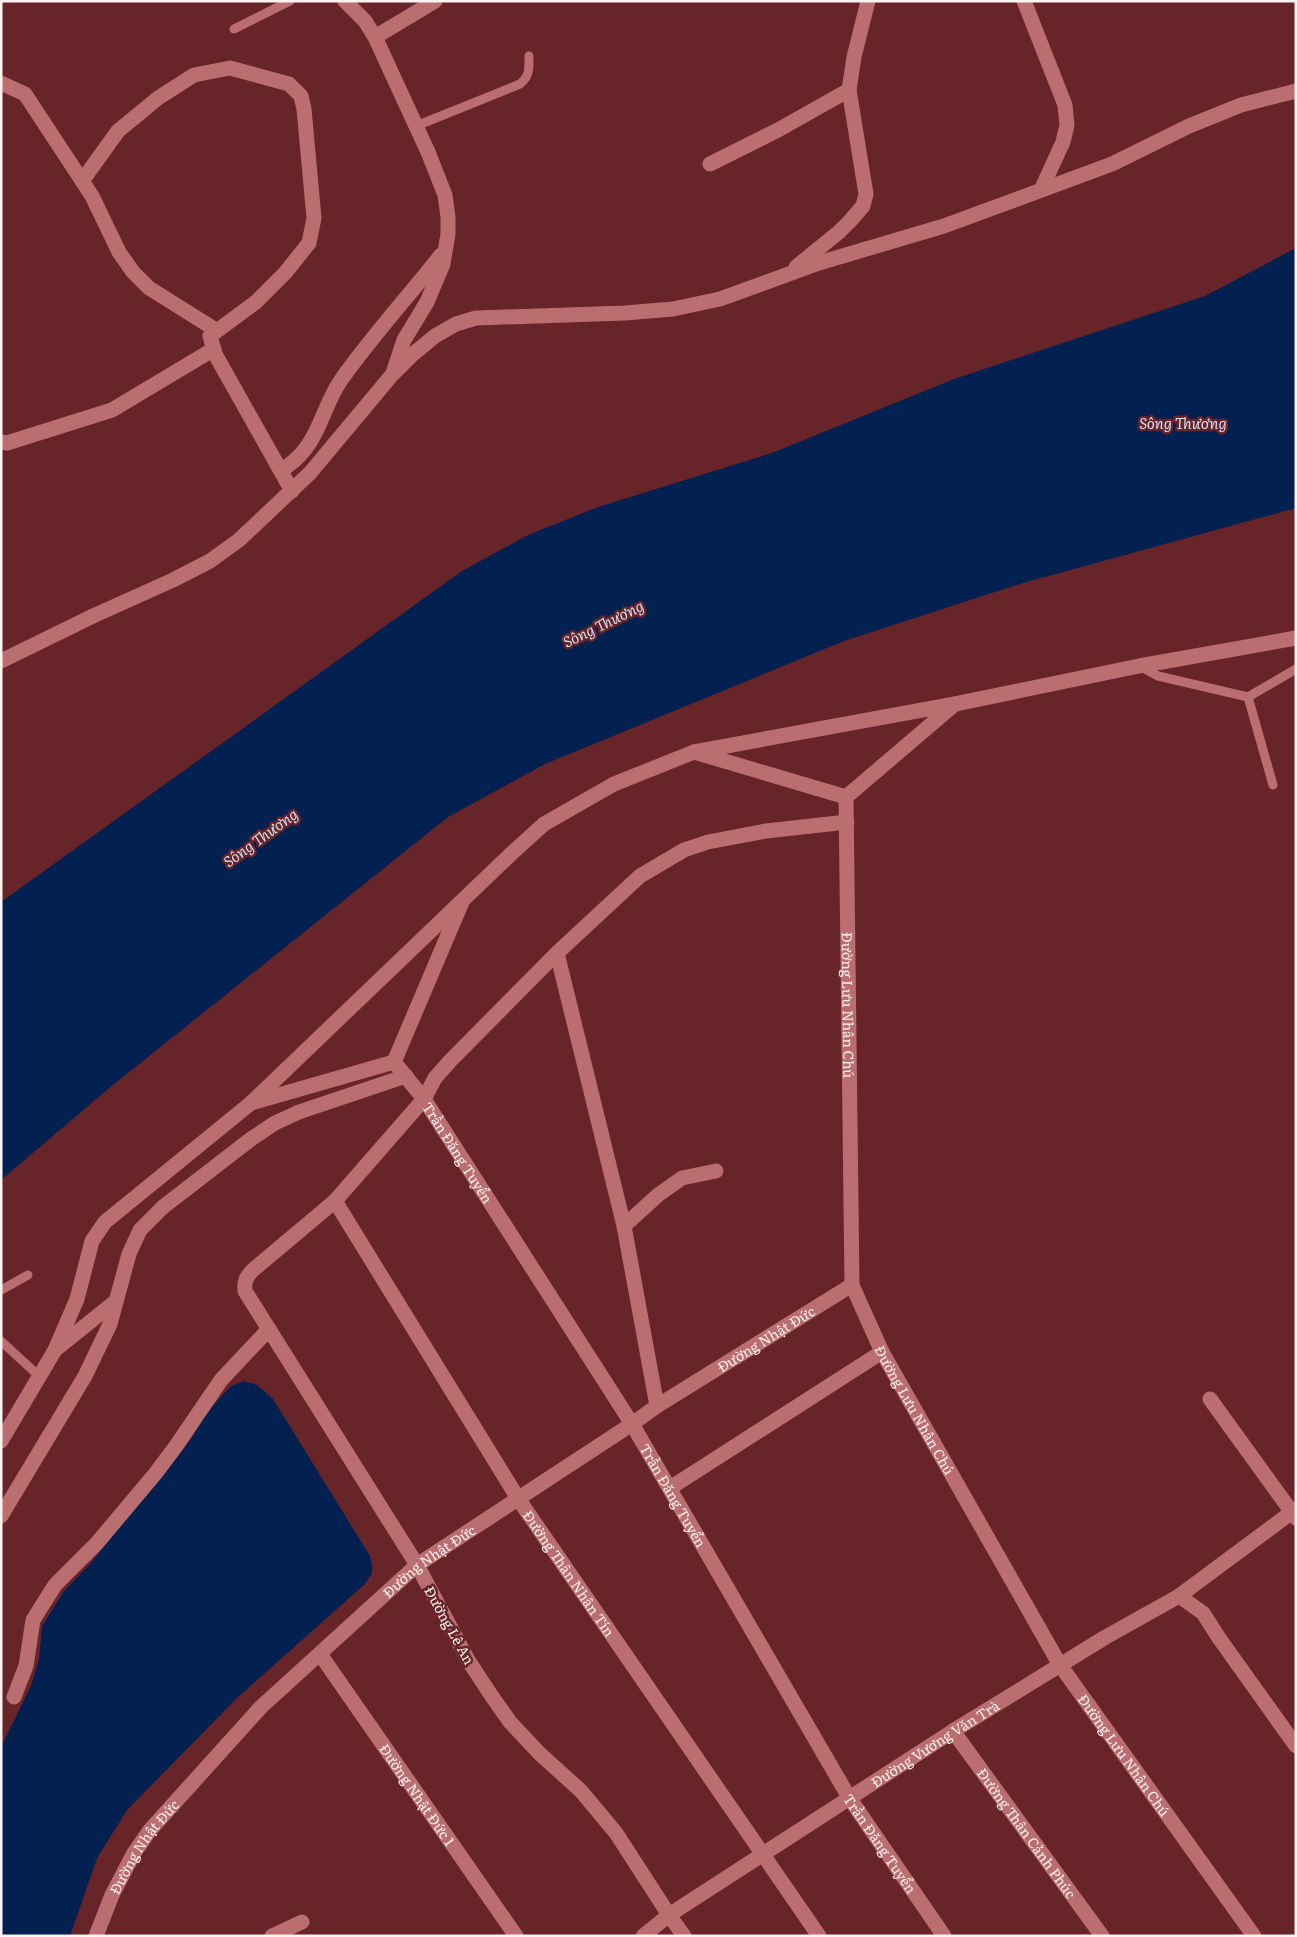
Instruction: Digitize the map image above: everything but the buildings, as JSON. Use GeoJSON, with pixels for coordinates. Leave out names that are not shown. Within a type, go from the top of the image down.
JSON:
{"type":"FeatureCollection","features":[{"type":"Feature","properties":{"kind":"street"},"geometry":{"type":"LineString","coordinates":[[345,1],[365,21],[375,37],[416,126],[444,196],[448,226],[443,264],[428,302],[404,340],[391,376]]}},
{"type":"Feature","properties":{"kind":"street"},"geometry":{"type":"LineString","coordinates":[[375,37],[435,1]]}},
{"type":"Feature","properties":{"kind":"street"},"geometry":{"type":"LineString","coordinates":[[783,277],[839,232],[864,206],[866,194],[849,90],[854,57],[868,1]]}},
{"type":"Feature","properties":{"kind":"street"},"geometry":{"type":"LineString","coordinates":[[1024,1],[1065,106],[1067,126],[1063,142],[1041,190]]}},
{"type":"Feature","properties":{"kind":"street"},"geometry":{"type":"LineString","coordinates":[[82,181],[118,131],[158,98],[194,75],[230,68],[289,84],[302,96],[314,218],[309,243],[285,273],[256,302],[210,336],[214,349],[292,491]]}},
{"type":"Feature","properties":{"kind":"street"},"geometry":{"type":"LineString","coordinates":[[1,83],[25,94],[92,196],[118,252],[133,272],[149,288],[216,330]]}},
{"type":"Feature","properties":{"kind":"street"},"geometry":{"type":"LineString","coordinates":[[710,164],[778,130],[849,90]]}},
{"type":"Feature","properties":{"kind":"street"},"geometry":{"type":"LineString","coordinates":[[1,661],[93,616],[173,580],[210,561],[240,540],[310,472],[391,376],[412,355],[435,336],[456,324],[476,318],[569,316],[673,309],[720,299],[819,263],[944,226],[1112,164],[1188,126],[1241,105],[1296,91]]}},
{"type":"Feature","properties":{"kind":"street"},"geometry":{"type":"LineString","coordinates":[[281,471],[297,459],[304,450],[322,418],[331,394],[342,379],[392,313],[446,250]]}},
{"type":"Feature","properties":{"kind":"street"},"geometry":{"type":"LineString","coordinates":[[1,442],[6,443],[112,410],[214,349]]}},
{"type":"Feature","properties":{"kind":"street"},"geometry":{"type":"LineString","coordinates":[[1,1441],[55,1350],[77,1299],[92,1241],[105,1222],[251,1103],[544,824],[614,784],[694,752],[956,704],[1138,666],[1296,638]]}},
{"type":"Feature","properties":{"kind":"street"},"geometry":{"type":"LineString","coordinates":[[694,752],[846,797],[956,704]]}},
{"type":"Feature","properties":{"kind":"street","name":"Đường Lưu Nhân Chú"},"geometry":{"type":"LineString","coordinates":[[846,797],[852,1285],[882,1352],[1060,1665],[1254,1936]]}},
{"type":"Feature","properties":{"kind":"street"},"geometry":{"type":"LineString","coordinates":[[335,1201],[424,1099],[435,1078],[450,1061],[557,953],[640,876],[684,850],[708,842],[766,831],[847,822]]}},
{"type":"Feature","properties":{"kind":"street"},"geometry":{"type":"LineString","coordinates":[[251,1103],[394,1062],[462,902]]}},
{"type":"Feature","properties":{"kind":"street"},"geometry":{"type":"LineString","coordinates":[[557,953],[624,1226],[657,1406]]}},
{"type":"Feature","properties":{"kind":"street","name":"Trần Đăng Tuyển"},"geometry":{"type":"LineString","coordinates":[[394,1062],[424,1099],[632,1424],[850,1799],[944,1936]]}},
{"type":"Feature","properties":{"kind":"street"},"geometry":{"type":"LineString","coordinates":[[1,1516],[85,1376],[110,1324],[129,1254],[140,1230],[163,1207],[251,1138],[275,1123],[299,1112],[406,1076]]}},
{"type":"Feature","properties":{"kind":"street"},"geometry":{"type":"LineString","coordinates":[[624,1226],[658,1195],[682,1178],[716,1171]]}},
{"type":"Feature","properties":{"kind":"street","name":"Đường Lê An"},"geometry":{"type":"LineString","coordinates":[[335,1201],[248,1275],[244,1285],[245,1291],[417,1565],[468,1660],[490,1695],[510,1722],[539,1753],[581,1790],[616,1833],[684,1936]]}},
{"type":"Feature","properties":{"kind":"street","name":"Đường Thân Nhân Tín"},"geometry":{"type":"LineString","coordinates":[[335,1201],[519,1500],[819,1936]]}},
{"type":"Feature","properties":{"kind":"street","name":"Đường Nhật Đức"},"geometry":{"type":"LineString","coordinates":[[96,1936],[112,1895],[134,1853],[150,1830],[182,1792],[261,1708],[417,1565],[519,1500],[657,1406],[852,1285]]}},
{"type":"Feature","properties":{"kind":"street"},"geometry":{"type":"LineString","coordinates":[[55,1350],[116,1301]]}},
{"type":"Feature","properties":{"kind":"street"},"geometry":{"type":"LineString","coordinates":[[14,1697],[26,1666],[32,1620],[54,1585],[97,1543],[155,1474],[221,1380],[269,1329]]}},
{"type":"Feature","properties":{"kind":"street"},"geometry":{"type":"LineString","coordinates":[[670,1488],[882,1352]]}},
{"type":"Feature","properties":{"kind":"street"},"geometry":{"type":"LineString","coordinates":[[1210,1399],[1294,1513]]}},
{"type":"Feature","properties":{"kind":"street","name":"Đường Vương Văn Trà"},"geometry":{"type":"LineString","coordinates":[[642,1936],[669,1916],[953,1731],[1104,1638],[1179,1596],[1294,1513]]}},
{"type":"Feature","properties":{"kind":"street"},"geometry":{"type":"LineString","coordinates":[[1179,1596],[1203,1613],[1296,1746]]}},
{"type":"Feature","properties":{"kind":"street","name":"Đường Nhật Đức 1"},"geometry":{"type":"LineString","coordinates":[[320,1654],[516,1936]]}},
{"type":"Feature","properties":{"kind":"street","name":"Đường Thân Cảnh Phúc"},"geometry":{"type":"LineString","coordinates":[[953,1731],[1102,1936]]}},
{"type":"Feature","properties":{"kind":"street"},"geometry":{"type":"LineString","coordinates":[[272,1936],[302,1922]]}},
{"type":"Feature","properties":{"kind":"lane"},"geometry":{"type":"LineString","coordinates":[[234,29],[290,1]]}},
{"type":"Feature","properties":{"kind":"lane"},"geometry":{"type":"LineString","coordinates":[[416,126],[520,84],[529,73],[529,56]]}},
{"type":"Feature","properties":{"kind":"lane"},"geometry":{"type":"LineString","coordinates":[[1138,666],[1158,676],[1248,697],[1296,669]]}},
{"type":"Feature","properties":{"kind":"lane"},"geometry":{"type":"LineString","coordinates":[[1248,697],[1273,785]]}},
{"type":"Feature","properties":{"kind":"lane"},"geometry":{"type":"LineString","coordinates":[[1,1290],[28,1276]]}},
{"type":"Feature","properties":{"kind":"lane"},"geometry":{"type":"LineString","coordinates":[[1,1341],[39,1376]]}},
{"type":"Feature","properties":{"kind":"water","name":"Sông Thương"},"geometry":{"type":"Polygon","coordinates":[[[1296,248],[1296,508],[1023,583],[844,641],[545,764],[448,817],[108,1089],[1,1180],[1,902],[462,571],[528,535],[598,507],[772,453],[954,379],[1205,296],[1296,248]]]}},
{"type":"Feature","properties":{"kind":"water"},"geometry":{"type":"Polygon","coordinates":[[[244,1381],[257,1385],[273,1399],[370,1556],[372,1573],[365,1584],[238,1697],[127,1810],[97,1858],[70,1936],[1,1936],[1,1747],[31,1686],[39,1659],[42,1626],[64,1591],[90,1564],[162,1477],[191,1439],[207,1412],[231,1386],[244,1381]]]}}]}
